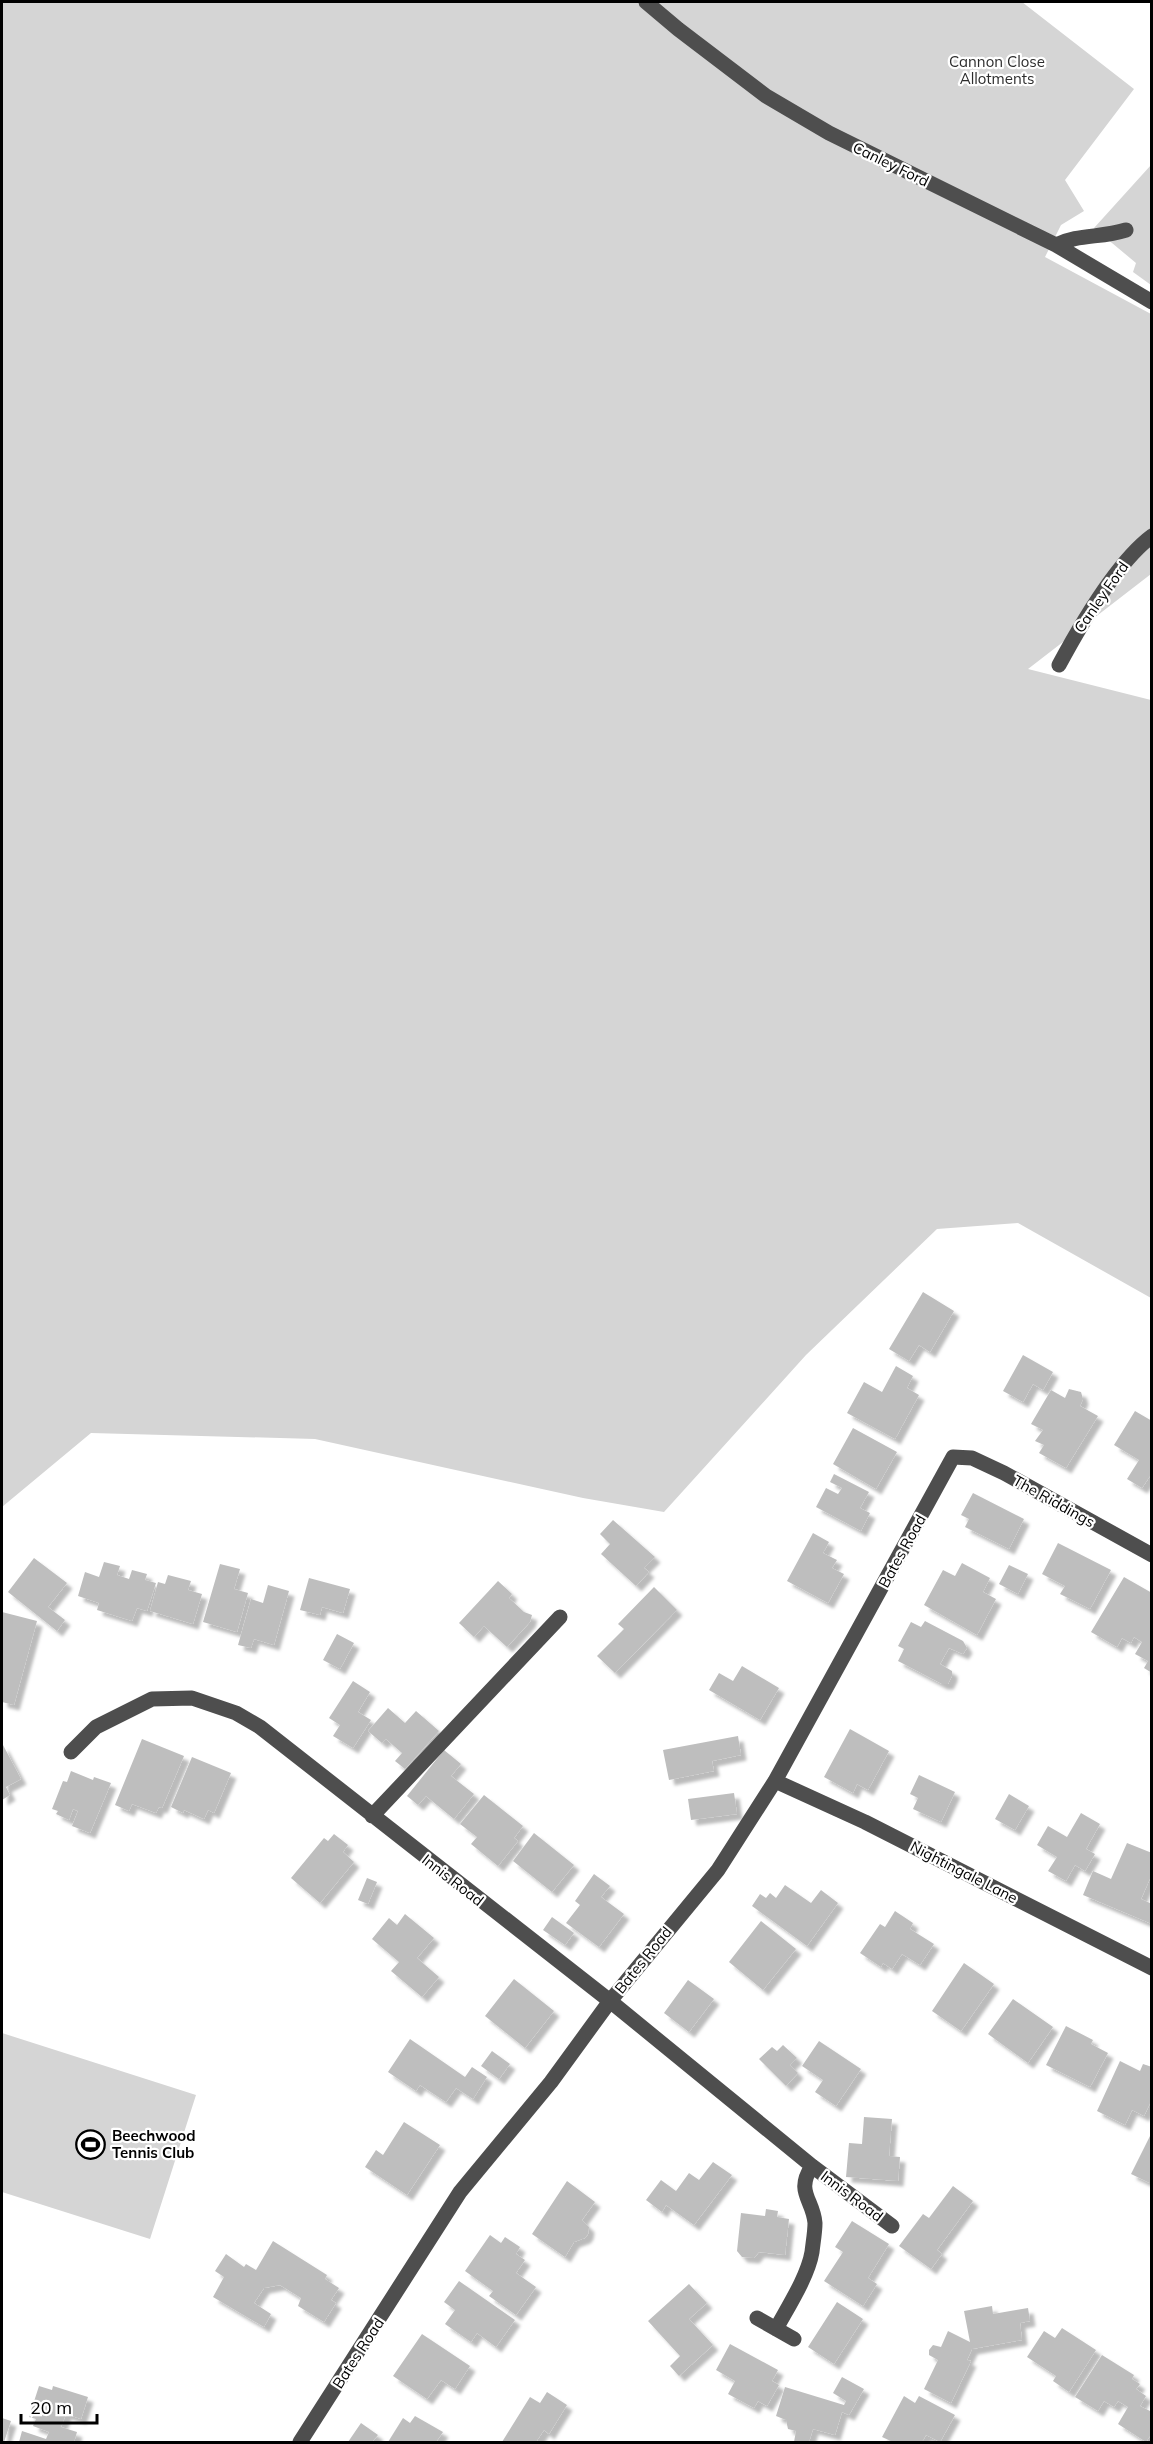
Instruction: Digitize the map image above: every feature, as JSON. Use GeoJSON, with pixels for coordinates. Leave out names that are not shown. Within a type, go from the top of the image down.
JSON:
{"type":"FeatureCollection","features":[{"type":"Feature","properties":{"kind":"street","name":"Canley Ford"},"geometry":{"type":"LineString","coordinates":[[646,2],[766,96],[829,133],[1056,245],[1152,302]]}},
{"type":"Feature","properties":{"kind":"street"},"geometry":{"type":"LineString","coordinates":[[1056,245],[1071,238],[1101,237],[1126,230]]}},
{"type":"Feature","properties":{"kind":"street","name":"Canley Ford"},"geometry":{"type":"LineString","coordinates":[[1059,665],[1081,626],[1136,548],[1152,536]]}},
{"type":"Feature","properties":{"kind":"street","name":"The Riddings"},"geometry":{"type":"LineString","coordinates":[[953,1457],[972,1458],[1004,1473],[1152,1555]]}},
{"type":"Feature","properties":{"kind":"street","name":"Bates Road"},"geometry":{"type":"LineString","coordinates":[[300,2442],[460,2192],[551,2082],[609,2001],[718,1870],[775,1781],[953,1457]]}},
{"type":"Feature","properties":{"kind":"street"},"geometry":{"type":"LineString","coordinates":[[372,1816],[560,1617]]}},
{"type":"Feature","properties":{"kind":"street","name":"Innis Road"},"geometry":{"type":"LineString","coordinates":[[71,1752],[96,1727],[152,1699],[192,1698],[236,1713],[260,1727],[609,2001],[812,2166],[892,2226]]}},
{"type":"Feature","properties":{"kind":"street","name":"Nightingale Lane"},"geometry":{"type":"LineString","coordinates":[[775,1781],[865,1822],[1152,1968]]}},
{"type":"Feature","properties":{"kind":"street","name":"Innis Road"},"geometry":{"type":"LineString","coordinates":[[776,2329],[812,2254],[815,2222],[804,2195],[804,2177],[812,2166]]}},
{"type":"Feature","properties":{"kind":"street"},"geometry":{"type":"LineString","coordinates":[[757,2318],[794,2339]]}},
{"type":"Feature","properties":{"kind":"green space","name":"Cannon Close Allotments"},"geometry":{"type":"Polygon","coordinates":[[[2,2],[1022,2],[1134,89],[1065,180],[1084,211],[1061,225],[1045,257],[1151,314],[1151,574],[1028,669],[1151,700],[1151,1298],[1018,1223],[937,1229],[806,1355],[664,1512],[583,1498],[315,1439],[91,1433],[2,1507],[2,2]]]}},
{"type":"Feature","properties":{"kind":"green space"},"geometry":{"type":"Polygon","coordinates":[[[1151,165],[1151,285],[1133,272],[1136,263],[1094,228],[1151,165]]]}},
{"type":"Feature","properties":{"kind":"green space","name":"Beechwood Tennis Club"},"geometry":{"type":"Polygon","coordinates":[[[2,2033],[196,2095],[150,2239],[2,2192],[2,2033]]]}},
{"type":"Feature","properties":{"kind":"building"},"geometry":{"type":"Polygon","coordinates":[[[923,1292],[954,1311],[930,1352],[919,1345],[909,1361],[889,1349],[923,1292]]]}},
{"type":"Feature","properties":{"kind":"building"},"geometry":{"type":"Polygon","coordinates":[[[1023,1355],[1053,1372],[1043,1390],[1033,1384],[1023,1402],[1003,1391],[1023,1355]]]}},
{"type":"Feature","properties":{"kind":"building"},"geometry":{"type":"Polygon","coordinates":[[[896,1366],[913,1376],[907,1388],[919,1395],[895,1439],[847,1413],[864,1382],[882,1392],[896,1366]]]}},
{"type":"Feature","properties":{"kind":"building"},"geometry":{"type":"Polygon","coordinates":[[[1069,1389],[1081,1392],[1083,1399],[1080,1406],[1098,1416],[1066,1468],[1039,1453],[1044,1445],[1035,1441],[1043,1430],[1031,1424],[1051,1390],[1065,1398],[1069,1389]]]}},
{"type":"Feature","properties":{"kind":"building"},"geometry":{"type":"Polygon","coordinates":[[[1135,1411],[1152,1421],[1152,1473],[1142,1488],[1127,1479],[1139,1460],[1114,1445],[1135,1411]]]}},
{"type":"Feature","properties":{"kind":"building"},"geometry":{"type":"Polygon","coordinates":[[[853,1428],[897,1452],[876,1489],[833,1464],[853,1428]]]}},
{"type":"Feature","properties":{"kind":"building"},"geometry":{"type":"Polygon","coordinates":[[[834,1474],[869,1492],[860,1508],[870,1513],[861,1531],[816,1507],[826,1488],[838,1494],[842,1488],[830,1482],[834,1474]]]}},
{"type":"Feature","properties":{"kind":"building"},"geometry":{"type":"Polygon","coordinates":[[[973,1493],[1024,1519],[1009,1549],[965,1527],[969,1519],[961,1515],[973,1493]]]}},
{"type":"Feature","properties":{"kind":"building"},"geometry":{"type":"Polygon","coordinates":[[[613,1520],[655,1557],[644,1568],[649,1572],[636,1586],[601,1554],[610,1544],[600,1534],[613,1520]]]}},
{"type":"Feature","properties":{"kind":"building"},"geometry":{"type":"Polygon","coordinates":[[[813,1533],[829,1542],[823,1553],[837,1560],[832,1568],[844,1574],[828,1603],[787,1581],[813,1533]]]}},
{"type":"Feature","properties":{"kind":"building"},"geometry":{"type":"Polygon","coordinates":[[[1058,1543],[1111,1570],[1090,1609],[1060,1594],[1065,1586],[1042,1574],[1058,1543]]]}},
{"type":"Feature","properties":{"kind":"building"},"geometry":{"type":"Polygon","coordinates":[[[34,1558],[67,1583],[48,1607],[65,1620],[57,1631],[8,1592],[34,1558]]]}},
{"type":"Feature","properties":{"kind":"building"},"geometry":{"type":"Polygon","coordinates":[[[104,1562],[120,1566],[117,1575],[129,1579],[132,1570],[147,1574],[145,1580],[156,1583],[147,1611],[137,1608],[132,1621],[97,1610],[99,1603],[78,1596],[85,1572],[99,1577],[104,1562]]]}},
{"type":"Feature","properties":{"kind":"building"},"geometry":{"type":"Polygon","coordinates":[[[962,1563],[990,1578],[983,1592],[996,1599],[977,1635],[924,1605],[943,1570],[955,1576],[962,1563]]]}},
{"type":"Feature","properties":{"kind":"building"},"geometry":{"type":"Polygon","coordinates":[[[220,1564],[240,1569],[234,1589],[248,1593],[237,1632],[203,1622],[220,1564]]]}},
{"type":"Feature","properties":{"kind":"building"},"geometry":{"type":"Polygon","coordinates":[[[1009,1565],[1028,1574],[1018,1594],[999,1584],[1009,1565]]]}},
{"type":"Feature","properties":{"kind":"building"},"geometry":{"type":"Polygon","coordinates":[[[168,1575],[191,1581],[188,1590],[202,1594],[193,1624],[150,1611],[158,1582],[165,1584],[168,1575]]]}},
{"type":"Feature","properties":{"kind":"building"},"geometry":{"type":"Polygon","coordinates":[[[1124,1577],[1152,1593],[1152,1673],[1144,1668],[1148,1661],[1135,1654],[1142,1642],[1134,1637],[1131,1643],[1122,1638],[1117,1647],[1091,1632],[1124,1577]]]}},
{"type":"Feature","properties":{"kind":"building"},"geometry":{"type":"Polygon","coordinates":[[[309,1578],[350,1589],[343,1613],[322,1607],[320,1615],[300,1610],[309,1578]]]}},
{"type":"Feature","properties":{"kind":"building"},"geometry":{"type":"Polygon","coordinates":[[[498,1581],[512,1594],[509,1598],[524,1612],[532,1615],[530,1622],[507,1647],[484,1626],[474,1637],[459,1623],[498,1581]]]}},
{"type":"Feature","properties":{"kind":"building"},"geometry":{"type":"Polygon","coordinates":[[[268,1585],[289,1591],[274,1645],[254,1639],[251,1648],[238,1645],[251,1599],[263,1603],[268,1585]]]}},
{"type":"Feature","properties":{"kind":"building"},"geometry":{"type":"Polygon","coordinates":[[[654,1587],[677,1610],[615,1673],[597,1656],[624,1629],[618,1624],[654,1587]]]}},
{"type":"Feature","properties":{"kind":"building"},"geometry":{"type":"Polygon","coordinates":[[[2,1612],[37,1621],[14,1705],[2,1702],[2,1612]]]}},
{"type":"Feature","properties":{"kind":"building"},"geometry":{"type":"Polygon","coordinates":[[[925,1621],[963,1641],[967,1648],[963,1654],[949,1648],[940,1664],[952,1671],[948,1684],[942,1684],[898,1661],[904,1649],[898,1646],[911,1622],[921,1627],[925,1621]]]}},
{"type":"Feature","properties":{"kind":"building"},"geometry":{"type":"Polygon","coordinates":[[[337,1634],[354,1643],[340,1669],[323,1660],[337,1634]]]}},
{"type":"Feature","properties":{"kind":"building"},"geometry":{"type":"Polygon","coordinates":[[[742,1666],[779,1688],[760,1720],[709,1690],[719,1673],[733,1681],[742,1666]]]}},
{"type":"Feature","properties":{"kind":"building"},"geometry":{"type":"Polygon","coordinates":[[[353,1681],[370,1692],[358,1712],[371,1720],[353,1748],[333,1736],[340,1725],[329,1718],[353,1681]]]}},
{"type":"Feature","properties":{"kind":"building"},"geometry":{"type":"Polygon","coordinates":[[[388,1708],[405,1723],[416,1711],[439,1731],[405,1769],[395,1761],[402,1753],[386,1739],[382,1743],[368,1731],[388,1708]]]}},
{"type":"Feature","properties":{"kind":"building"},"geometry":{"type":"Polygon","coordinates":[[[850,1729],[889,1751],[868,1790],[857,1784],[853,1793],[824,1777],[850,1729]]]}},
{"type":"Feature","properties":{"kind":"building"},"geometry":{"type":"Polygon","coordinates":[[[738,1736],[741,1755],[712,1761],[714,1771],[669,1780],[663,1750],[738,1736]]]}},
{"type":"Feature","properties":{"kind":"building"},"geometry":{"type":"Polygon","coordinates":[[[142,1739],[184,1756],[162,1808],[159,1807],[156,1813],[132,1804],[129,1811],[115,1805],[142,1739]]]}},
{"type":"Feature","properties":{"kind":"building"},"geometry":{"type":"Polygon","coordinates":[[[2,1746],[21,1779],[6,1787],[10,1795],[2,1800],[2,1746]]]}},
{"type":"Feature","properties":{"kind":"building"},"geometry":{"type":"Polygon","coordinates":[[[444,1750],[461,1764],[451,1776],[474,1794],[454,1819],[426,1796],[418,1805],[407,1796],[444,1750]]]}},
{"type":"Feature","properties":{"kind":"building"},"geometry":{"type":"Polygon","coordinates":[[[192,1757],[231,1773],[214,1813],[208,1810],[204,1819],[171,1807],[192,1757]]]}},
{"type":"Feature","properties":{"kind":"building"},"geometry":{"type":"Polygon","coordinates":[[[71,1771],[93,1780],[94,1777],[111,1783],[90,1833],[72,1826],[78,1811],[73,1809],[69,1820],[56,1814],[58,1811],[52,1809],[63,1781],[67,1782],[71,1771]]]}},
{"type":"Feature","properties":{"kind":"building"},"geometry":{"type":"Polygon","coordinates":[[[919,1775],[955,1792],[941,1822],[913,1809],[918,1798],[910,1794],[919,1775]]]}},
{"type":"Feature","properties":{"kind":"building"},"geometry":{"type":"Polygon","coordinates":[[[734,1793],[737,1814],[691,1820],[688,1799],[734,1793]]]}},
{"type":"Feature","properties":{"kind":"building"},"geometry":{"type":"Polygon","coordinates":[[[1009,1794],[1029,1806],[1015,1830],[995,1819],[1009,1794]]]}},
{"type":"Feature","properties":{"kind":"building"},"geometry":{"type":"Polygon","coordinates":[[[484,1795],[523,1826],[514,1838],[518,1841],[498,1866],[471,1844],[477,1837],[460,1824],[484,1795]]]}},
{"type":"Feature","properties":{"kind":"building"},"geometry":{"type":"Polygon","coordinates":[[[1081,1813],[1100,1824],[1086,1849],[1095,1854],[1085,1871],[1075,1865],[1066,1881],[1048,1871],[1057,1857],[1037,1845],[1048,1826],[1067,1837],[1081,1813]]]}},
{"type":"Feature","properties":{"kind":"building"},"geometry":{"type":"Polygon","coordinates":[[[534,1833],[574,1865],[552,1892],[513,1861],[534,1833]]]}},
{"type":"Feature","properties":{"kind":"building"},"geometry":{"type":"Polygon","coordinates":[[[334,1834],[348,1845],[343,1852],[354,1862],[320,1903],[291,1878],[324,1838],[328,1841],[334,1834]]]}},
{"type":"Feature","properties":{"kind":"building"},"geometry":{"type":"Polygon","coordinates":[[[1127,1843],[1152,1853],[1152,1874],[1141,1899],[1152,1904],[1152,1924],[1083,1895],[1093,1871],[1111,1879],[1127,1843]]]}},
{"type":"Feature","properties":{"kind":"building"},"geometry":{"type":"Polygon","coordinates":[[[594,1874],[610,1886],[601,1897],[624,1914],[599,1947],[566,1923],[580,1905],[575,1901],[594,1874]]]}},
{"type":"Feature","properties":{"kind":"building"},"geometry":{"type":"Polygon","coordinates":[[[367,1878],[377,1882],[368,1904],[358,1900],[367,1878]]]}},
{"type":"Feature","properties":{"kind":"building"},"geometry":{"type":"Polygon","coordinates":[[[785,1885],[811,1903],[821,1890],[838,1903],[807,1946],[752,1906],[760,1894],[766,1898],[770,1893],[776,1898],[785,1885]]]}},
{"type":"Feature","properties":{"kind":"building"},"geometry":{"type":"Polygon","coordinates":[[[895,1911],[913,1923],[910,1929],[934,1944],[920,1965],[902,1954],[892,1969],[883,1963],[881,1967],[860,1953],[880,1924],[885,1927],[895,1911]]]}},
{"type":"Feature","properties":{"kind":"building"},"geometry":{"type":"Polygon","coordinates":[[[405,1914],[434,1938],[417,1958],[439,1977],[422,1997],[391,1971],[399,1962],[372,1939],[389,1918],[397,1925],[405,1914]]]}},
{"type":"Feature","properties":{"kind":"building"},"geometry":{"type":"Polygon","coordinates":[[[552,1917],[574,1933],[565,1945],[543,1930],[552,1917]]]}},
{"type":"Feature","properties":{"kind":"building"},"geometry":{"type":"Polygon","coordinates":[[[761,1921],[796,1949],[763,1990],[729,1962],[761,1921]]]}},
{"type":"Feature","properties":{"kind":"building"},"geometry":{"type":"Polygon","coordinates":[[[964,1963],[994,1984],[961,2031],[932,2011],[964,1963]]]}},
{"type":"Feature","properties":{"kind":"building"},"geometry":{"type":"Polygon","coordinates":[[[514,1979],[554,2011],[525,2048],[485,2016],[514,1979]]]}},
{"type":"Feature","properties":{"kind":"building"},"geometry":{"type":"Polygon","coordinates":[[[688,1980],[714,1999],[689,2032],[664,2013],[688,1980]]]}},
{"type":"Feature","properties":{"kind":"building"},"geometry":{"type":"Polygon","coordinates":[[[1013,1999],[1053,2027],[1028,2063],[988,2034],[1013,1999]]]}},
{"type":"Feature","properties":{"kind":"building"},"geometry":{"type":"Polygon","coordinates":[[[1066,2026],[1093,2040],[1091,2044],[1108,2053],[1090,2087],[1046,2065],[1066,2026]]]}},
{"type":"Feature","properties":{"kind":"building"},"geometry":{"type":"Polygon","coordinates":[[[410,2039],[465,2077],[472,2067],[487,2077],[473,2099],[456,2088],[446,2102],[420,2085],[416,2091],[388,2072],[410,2039]]]}},
{"type":"Feature","properties":{"kind":"building"},"geometry":{"type":"Polygon","coordinates":[[[819,2041],[861,2069],[836,2106],[815,2092],[823,2080],[802,2066],[819,2041]]]}},
{"type":"Feature","properties":{"kind":"building"},"geometry":{"type":"Polygon","coordinates":[[[783,2045],[797,2058],[790,2065],[798,2073],[786,2086],[759,2059],[772,2047],[777,2051],[783,2045]]]}},
{"type":"Feature","properties":{"kind":"building"},"geometry":{"type":"Polygon","coordinates":[[[492,2051],[510,2064],[499,2079],[481,2066],[492,2051]]]}},
{"type":"Feature","properties":{"kind":"building"},"geometry":{"type":"Polygon","coordinates":[[[1120,2061],[1140,2071],[1143,2064],[1152,2067],[1152,2099],[1144,2116],[1132,2110],[1125,2125],[1097,2111],[1120,2061]]]}},
{"type":"Feature","properties":{"kind":"building"},"geometry":{"type":"Polygon","coordinates":[[[864,2117],[892,2119],[889,2156],[900,2157],[898,2181],[846,2177],[849,2143],[862,2144],[864,2117]]]}},
{"type":"Feature","properties":{"kind":"building"},"geometry":{"type":"Polygon","coordinates":[[[404,2122],[440,2145],[407,2195],[365,2167],[376,2150],[383,2155],[404,2122]]]}},
{"type":"Feature","properties":{"kind":"building"},"geometry":{"type":"Polygon","coordinates":[[[1152,2132],[1152,2184],[1131,2174],[1152,2132]]]}},
{"type":"Feature","properties":{"kind":"building"},"geometry":{"type":"Polygon","coordinates":[[[713,2162],[732,2175],[694,2225],[666,2205],[662,2212],[646,2200],[661,2180],[676,2191],[689,2173],[699,2180],[713,2162]]]}},
{"type":"Feature","properties":{"kind":"building"},"geometry":{"type":"Polygon","coordinates":[[[567,2181],[595,2202],[582,2220],[589,2227],[588,2234],[585,2238],[574,2242],[565,2257],[532,2234],[567,2181]]]}},
{"type":"Feature","properties":{"kind":"building"},"geometry":{"type":"Polygon","coordinates":[[[953,2186],[973,2201],[937,2250],[942,2254],[931,2269],[899,2246],[923,2214],[929,2218],[953,2186]]]}},
{"type":"Feature","properties":{"kind":"building"},"geometry":{"type":"Polygon","coordinates":[[[766,2209],[778,2211],[777,2217],[789,2219],[785,2255],[759,2252],[754,2258],[742,2257],[737,2251],[741,2213],[765,2216],[766,2209]]]}},
{"type":"Feature","properties":{"kind":"building"},"geometry":{"type":"Polygon","coordinates":[[[852,2221],[889,2244],[868,2278],[877,2284],[863,2306],[824,2281],[843,2252],[835,2247],[852,2221]]]}},
{"type":"Feature","properties":{"kind":"building"},"geometry":{"type":"Polygon","coordinates":[[[490,2235],[501,2243],[505,2237],[520,2247],[516,2254],[525,2260],[516,2273],[536,2287],[516,2315],[489,2296],[493,2291],[465,2271],[490,2235]]]}},
{"type":"Feature","properties":{"kind":"building"},"geometry":{"type":"Polygon","coordinates":[[[273,2241],[327,2275],[325,2279],[339,2288],[331,2300],[336,2303],[324,2322],[298,2306],[301,2298],[280,2285],[264,2288],[254,2303],[271,2314],[264,2327],[213,2297],[224,2277],[215,2271],[226,2254],[244,2267],[246,2264],[256,2270],[273,2241]]]}},
{"type":"Feature","properties":{"kind":"building"},"geometry":{"type":"Polygon","coordinates":[[[459,2281],[515,2320],[496,2347],[477,2333],[471,2342],[445,2324],[455,2310],[444,2302],[459,2281]]]}},
{"type":"Feature","properties":{"kind":"building"},"geometry":{"type":"Polygon","coordinates":[[[689,2284],[707,2303],[689,2319],[713,2345],[679,2376],[670,2366],[680,2356],[648,2321],[689,2284]]]}},
{"type":"Feature","properties":{"kind":"building"},"geometry":{"type":"Polygon","coordinates":[[[837,2302],[863,2319],[834,2364],[808,2347],[837,2302]]]}},
{"type":"Feature","properties":{"kind":"building"},"geometry":{"type":"Polygon","coordinates":[[[992,2306],[993,2314],[1028,2308],[1030,2321],[1020,2323],[1022,2340],[972,2349],[967,2360],[971,2361],[951,2403],[924,2389],[938,2360],[929,2355],[929,2350],[933,2345],[941,2347],[948,2331],[970,2342],[964,2311],[992,2306]]]}},
{"type":"Feature","properties":{"kind":"building"},"geometry":{"type":"Polygon","coordinates":[[[1062,2328],[1096,2350],[1069,2392],[1053,2381],[1056,2376],[1027,2357],[1044,2331],[1055,2338],[1062,2328]]]}},
{"type":"Feature","properties":{"kind":"building"},"geometry":{"type":"Polygon","coordinates":[[[422,2334],[470,2366],[455,2389],[441,2380],[427,2399],[393,2376],[422,2334]]]}},
{"type":"Feature","properties":{"kind":"building"},"geometry":{"type":"Polygon","coordinates":[[[730,2344],[778,2370],[772,2381],[779,2385],[767,2406],[758,2401],[754,2408],[728,2394],[735,2381],[716,2370],[730,2344]]]}},
{"type":"Feature","properties":{"kind":"building"},"geometry":{"type":"Polygon","coordinates":[[[1102,2355],[1134,2375],[1132,2379],[1140,2384],[1136,2389],[1146,2396],[1140,2406],[1152,2412],[1152,2433],[1146,2442],[1118,2424],[1128,2407],[1118,2401],[1114,2407],[1104,2401],[1098,2411],[1075,2397],[1102,2355]]]}},
{"type":"Feature","properties":{"kind":"building"},"geometry":{"type":"Polygon","coordinates":[[[842,2377],[864,2389],[849,2415],[842,2412],[835,2435],[813,2429],[809,2442],[794,2442],[796,2431],[788,2429],[786,2420],[776,2416],[785,2387],[844,2405],[846,2401],[833,2393],[842,2377]]]}},
{"type":"Feature","properties":{"kind":"building"},"geometry":{"type":"Polygon","coordinates":[[[39,2386],[52,2390],[53,2386],[88,2397],[81,2419],[66,2414],[61,2427],[77,2432],[74,2442],[19,2442],[22,2431],[46,2439],[49,2432],[33,2426],[36,2419],[29,2417],[39,2386]]]}},
{"type":"Feature","properties":{"kind":"building"},"geometry":{"type":"Polygon","coordinates":[[[547,2392],[567,2405],[549,2434],[544,2430],[536,2442],[502,2442],[530,2397],[540,2403],[547,2392]]]}},
{"type":"Feature","properties":{"kind":"building"},"geometry":{"type":"Polygon","coordinates":[[[904,2396],[915,2403],[919,2396],[955,2415],[940,2442],[926,2435],[922,2442],[893,2442],[882,2437],[904,2396]]]}},
{"type":"Feature","properties":{"kind":"building"},"geometry":{"type":"Polygon","coordinates":[[[415,2416],[443,2432],[436,2442],[388,2442],[403,2418],[410,2423],[415,2416]]]}},
{"type":"Feature","properties":{"kind":"building"},"geometry":{"type":"Polygon","coordinates":[[[2,2418],[11,2421],[4,2442],[2,2442],[2,2418]]]}},
{"type":"Feature","properties":{"kind":"building"},"geometry":{"type":"Polygon","coordinates":[[[361,2423],[378,2435],[372,2442],[348,2442],[361,2423]]]}},
{"type":"Feature","properties":{"kind":"place","name":"Beechwood Tennis Club"},"geometry":{"type":"Point","coordinates":[91,2144]}}]}
